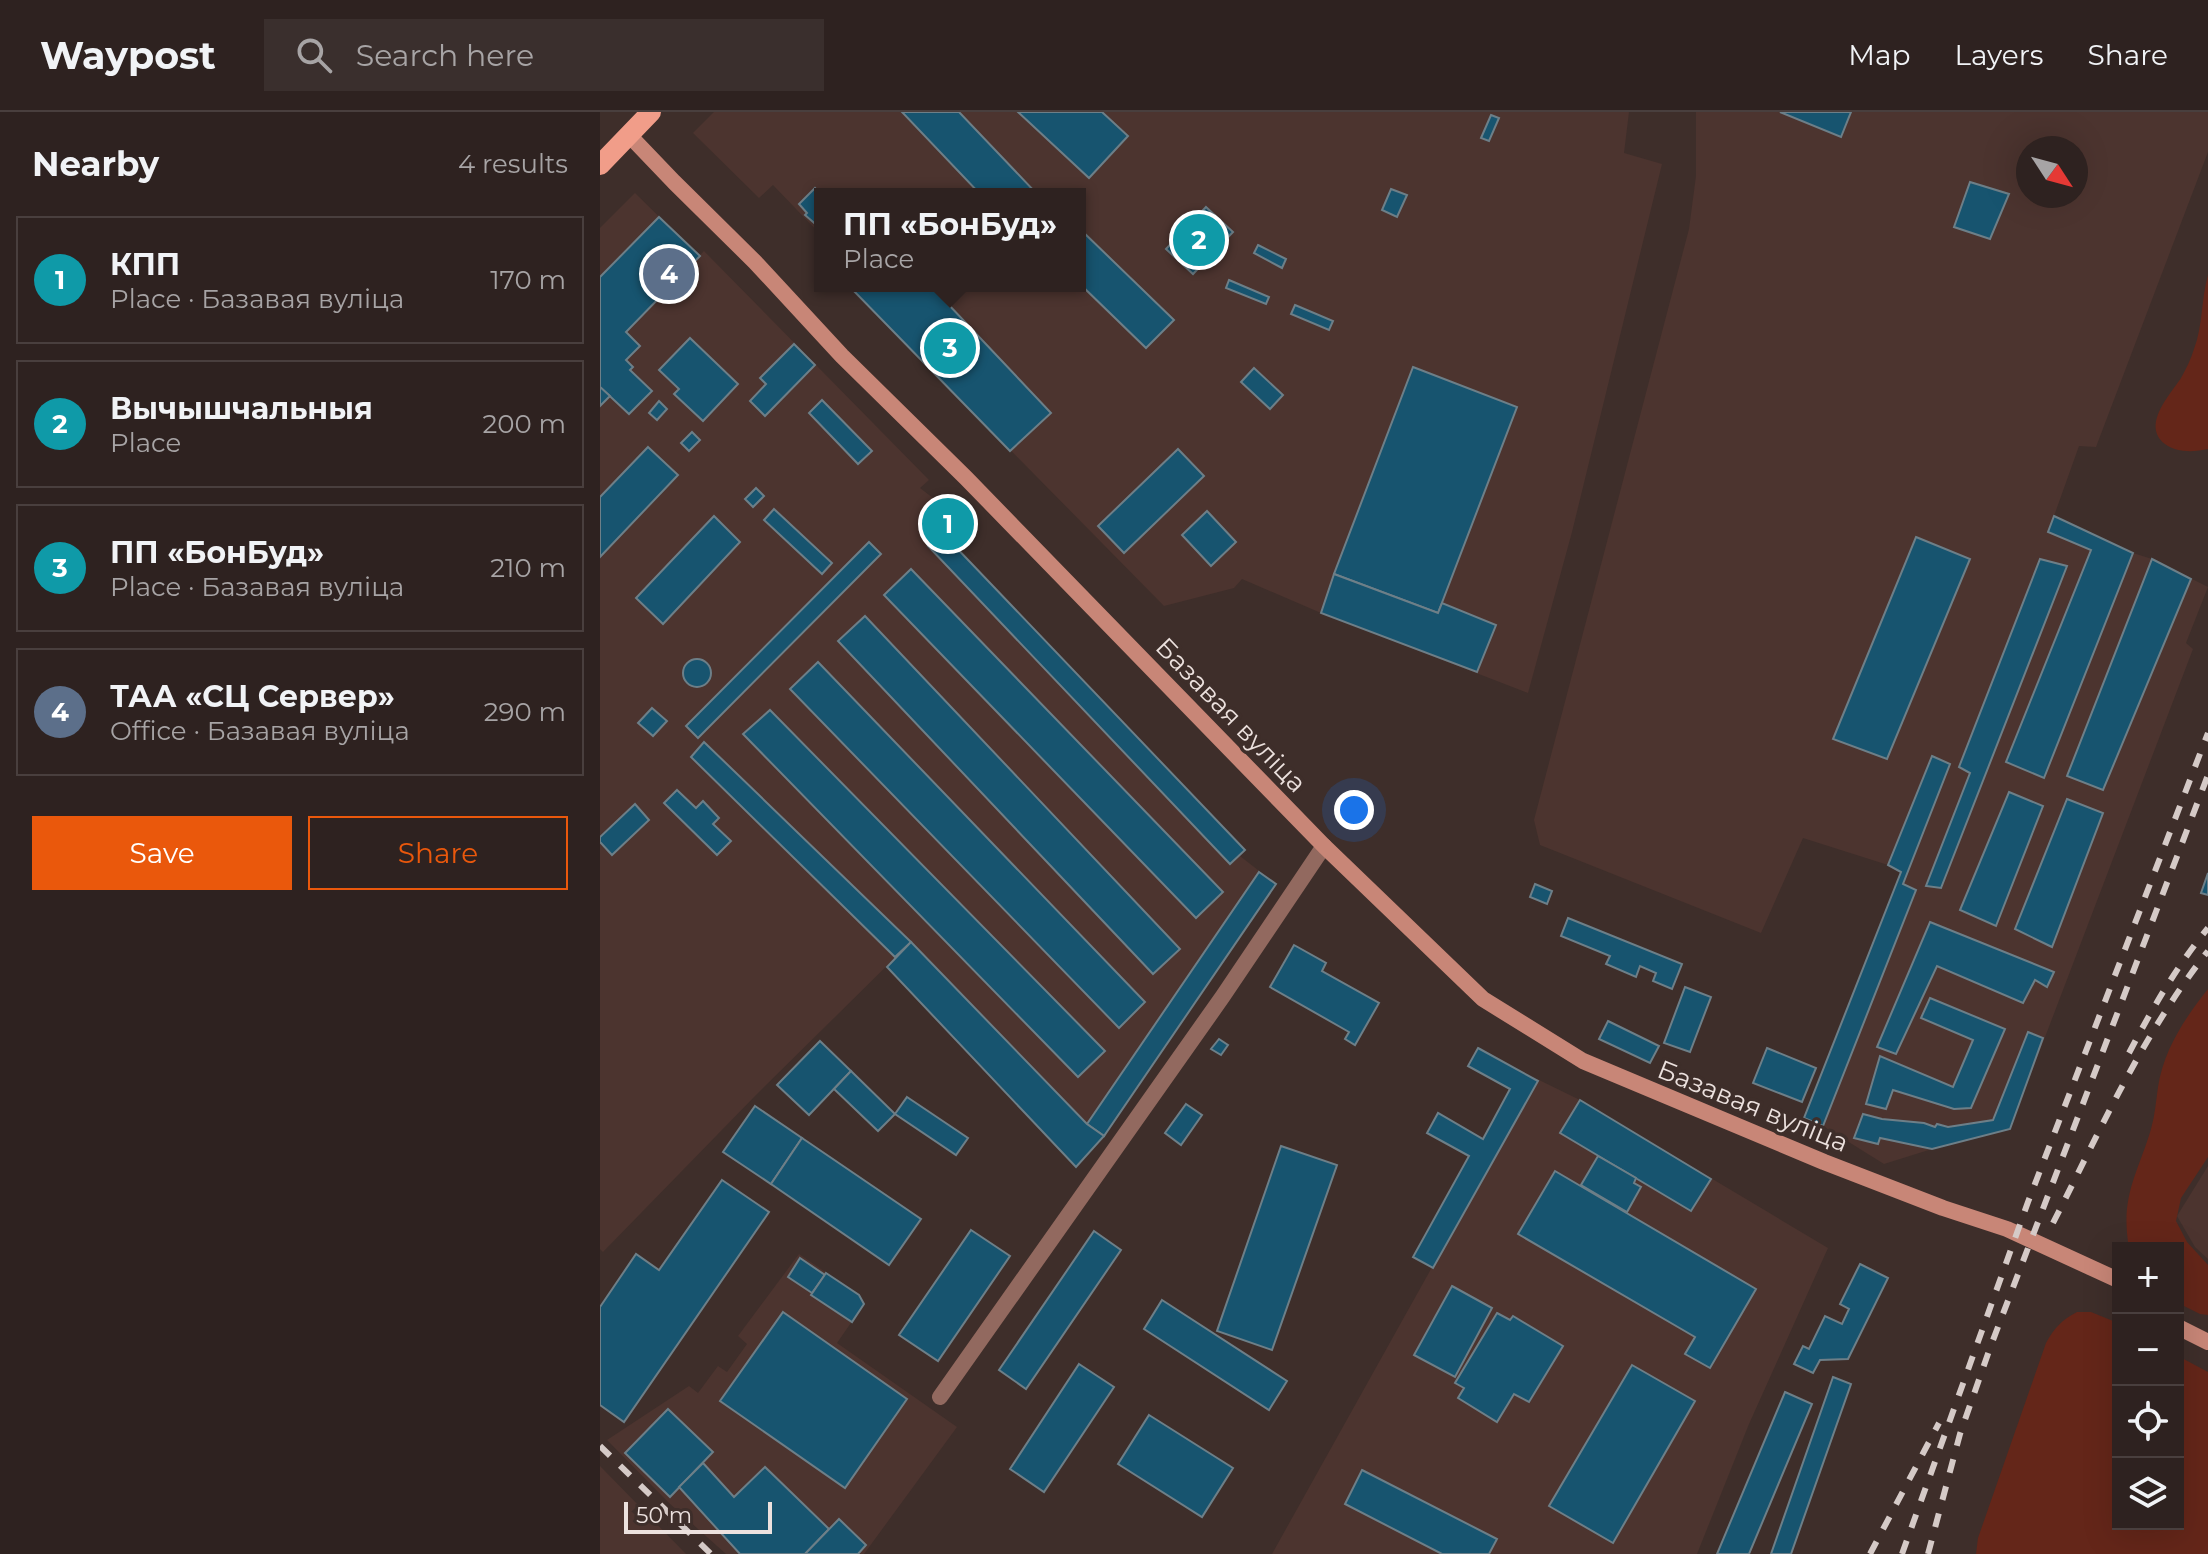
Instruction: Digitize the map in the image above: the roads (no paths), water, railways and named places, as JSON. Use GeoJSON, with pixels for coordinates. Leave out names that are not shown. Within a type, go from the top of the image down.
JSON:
{"type":"FeatureCollection","features":[{"type":"Feature","properties":{"kind":"main road"},"geometry":{"type":"LineString","coordinates":[[600,165],[651,112]]}},
{"type":"Feature","properties":{"kind":"street","name":"Базавая вуліца"},"geometry":{"type":"LineString","coordinates":[[629,135],[1324,846],[1483,999],[1572,1056],[1824,1162],[2007,1229],[2112,1277]]}},
{"type":"Feature","properties":{"kind":"street"},"geometry":{"type":"LineString","coordinates":[[940,1397],[1223,996],[1324,846]]}},
{"type":"Feature","properties":{"kind":"street"},"geometry":{"type":"LineString","coordinates":[[2184,1330],[2208,1342]]}},
{"type":"Feature","properties":{"kind":"railway"},"geometry":{"type":"LineString","coordinates":[[1902,1554],[2028,1202],[2208,733]]}},
{"type":"Feature","properties":{"kind":"railway"},"geometry":{"type":"LineString","coordinates":[[1928,1554],[1960,1434],[1990,1348],[2208,775]]}},
{"type":"Feature","properties":{"kind":"railway"},"geometry":{"type":"LineString","coordinates":[[2129,1053],[2165,989],[2208,928]]}},
{"type":"Feature","properties":{"kind":"railway"},"geometry":{"type":"LineString","coordinates":[[2053,1223],[2143,1049],[2208,951]]}},
{"type":"Feature","properties":{"kind":"railway"},"geometry":{"type":"LineString","coordinates":[[1870,1554],[1939,1423]]}},
{"type":"Feature","properties":{"kind":"railway"},"geometry":{"type":"LineString","coordinates":[[600,1446],[711,1554]]}},
{"type":"Feature","properties":{"kind":"place","name":"Вычышчальныя"},"geometry":{"type":"Point","coordinates":[1199,240]}},
{"type":"Feature","properties":{"kind":"place","name":"ТАА «СЦ Сервер»"},"geometry":{"type":"Point","coordinates":[669,274]}},
{"type":"Feature","properties":{"kind":"place","name":"ПП «БонБуд»"},"geometry":{"type":"Point","coordinates":[950,348]}},
{"type":"Feature","properties":{"kind":"place","name":"КПП"},"geometry":{"type":"Point","coordinates":[948,524]}}]}
